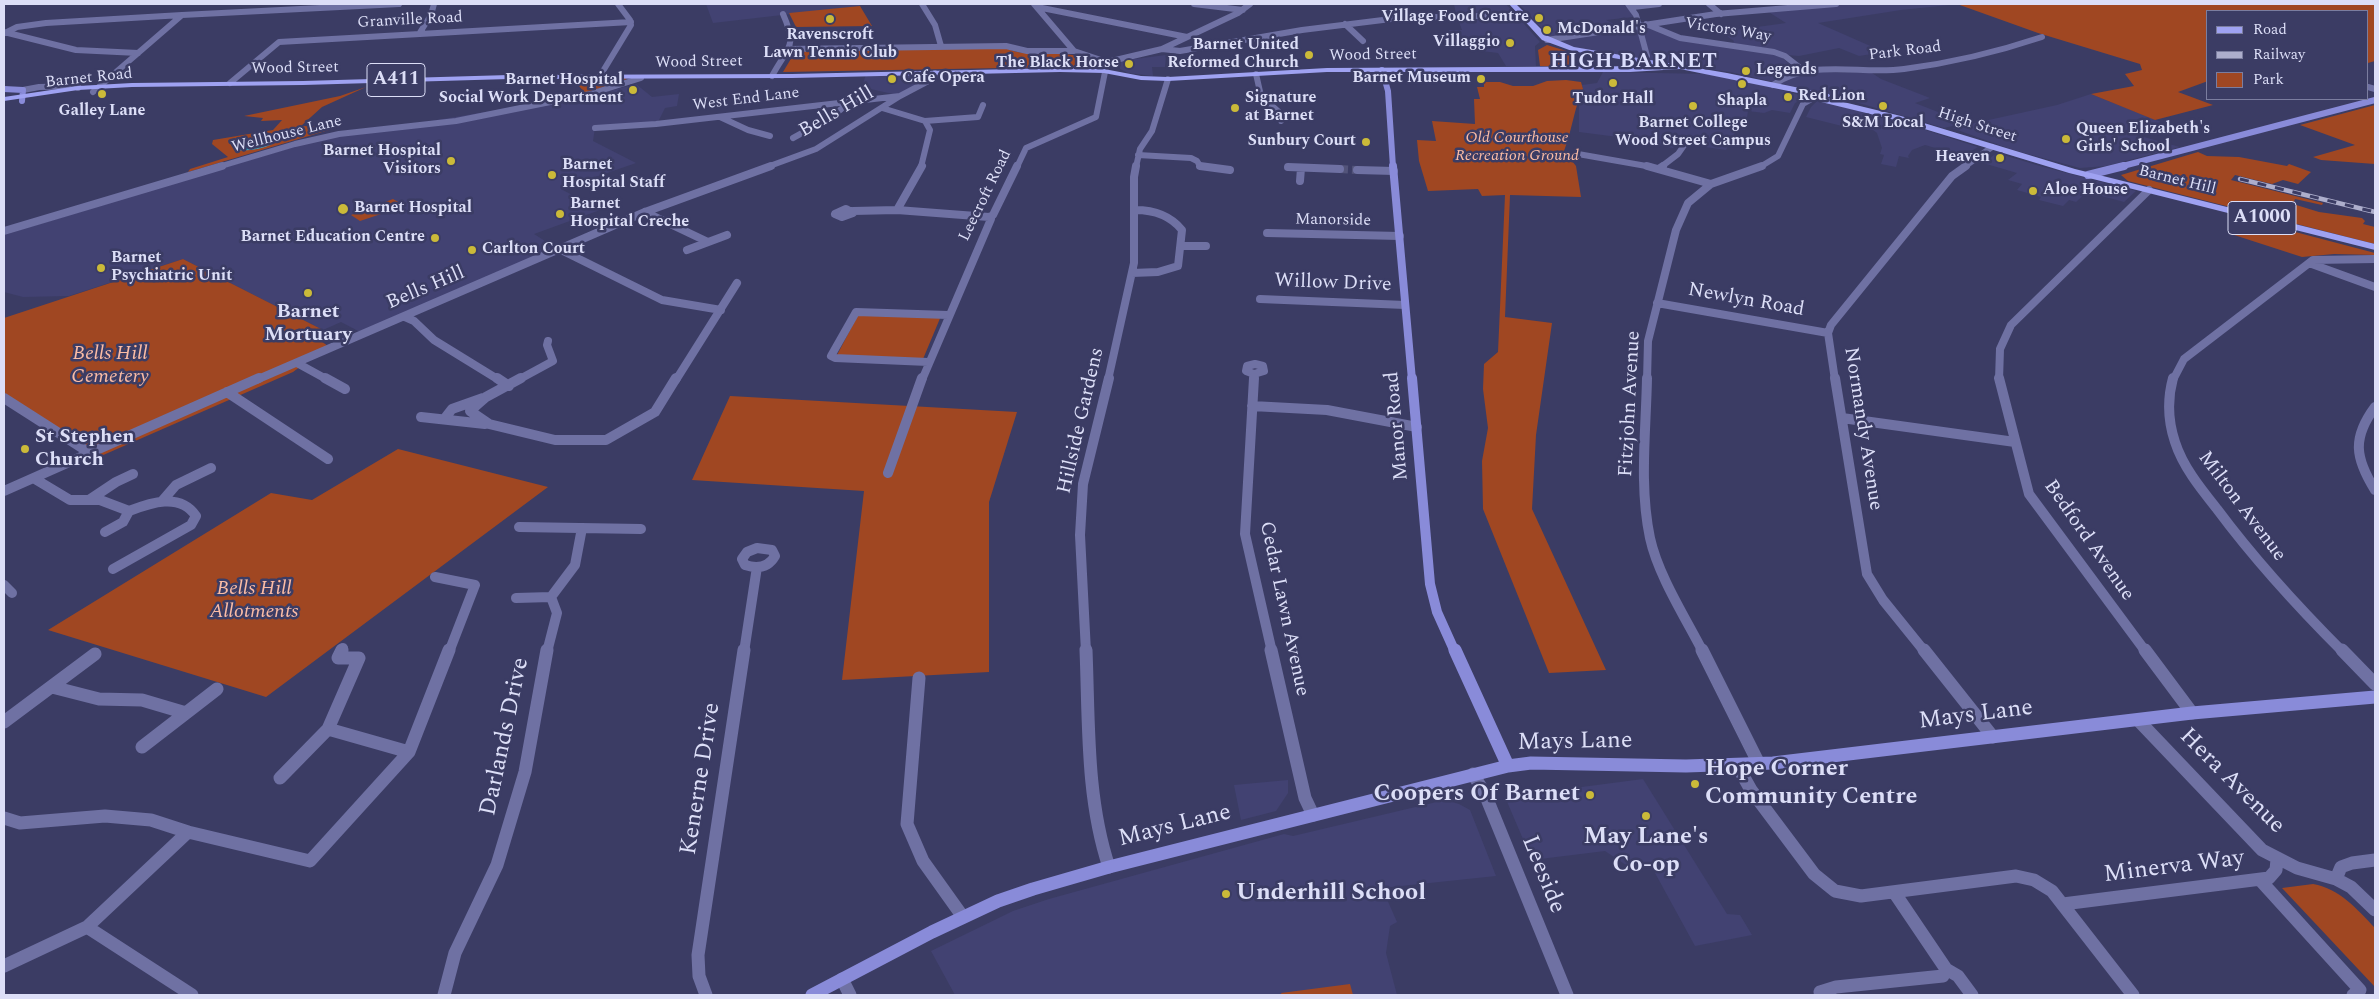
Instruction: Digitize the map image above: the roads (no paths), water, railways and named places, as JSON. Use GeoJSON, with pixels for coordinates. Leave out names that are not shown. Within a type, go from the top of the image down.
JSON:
{"type":"FeatureCollection","features":[{"type":"Feature","properties":{"kind":"main road"},"geometry":{"type":"LineString","coordinates":[[1512,4],[1547,40],[1572,49],[1646,56],[1657,68]]}},
{"type":"Feature","properties":{"kind":"main road"},"geometry":{"type":"LineString","coordinates":[[1638,70],[1644,66],[1646,56]]}},
{"type":"Feature","properties":{"kind":"main road","name":"Wood Street"},"geometry":{"type":"LineString","coordinates":[[151,86],[600,76],[641,78],[669,75],[772,76],[1044,70],[1104,71],[1141,78],[1168,79],[1382,70],[1638,70],[1682,67]]}},
{"type":"Feature","properties":{"kind":"main road","name":"High Street"},"geometry":{"type":"LineString","coordinates":[[1682,67],[1773,85],[1817,96],[1824,100],[1856,106],[2088,175]]}},
{"type":"Feature","properties":{"kind":"main road","name":"Wood Street"},"geometry":{"type":"LineString","coordinates":[[1670,68],[1708,72]]}},
{"type":"Feature","properties":{"kind":"main road","name":"Barnet Road"},"geometry":{"type":"LineString","coordinates":[[4,104],[23,96],[151,86]]}},
{"type":"Feature","properties":{"kind":"main road","name":"Barnet Road"},"geometry":{"type":"LineString","coordinates":[[4,99],[78,88],[96,89]]}},
{"type":"Feature","properties":{"kind":"main road","name":"Barnet Hill"},"geometry":{"type":"LineString","coordinates":[[2088,175],[2375,247]]}},
{"type":"Feature","properties":{"kind":"street"},"geometry":{"type":"LineString","coordinates":[[212,14],[223,4]]}},
{"type":"Feature","properties":{"kind":"street"},"geometry":{"type":"LineString","coordinates":[[4,31],[17,27],[54,22],[399,4]]}},
{"type":"Feature","properties":{"kind":"street"},"geometry":{"type":"LineString","coordinates":[[419,34],[431,15],[434,4]]}},
{"type":"Feature","properties":{"kind":"street"},"geometry":{"type":"LineString","coordinates":[[600,76],[631,22],[618,4]]}},
{"type":"Feature","properties":{"kind":"street"},"geometry":{"type":"LineString","coordinates":[[922,4],[935,25],[941,46]]}},
{"type":"Feature","properties":{"kind":"street"},"geometry":{"type":"LineString","coordinates":[[1194,4],[1243,10]]}},
{"type":"Feature","properties":{"kind":"street"},"geometry":{"type":"LineString","coordinates":[[772,76],[784,53],[789,50],[1011,46],[1027,51],[1074,51],[1107,62],[1162,49],[1243,10],[1250,4]]}},
{"type":"Feature","properties":{"kind":"street"},"geometry":{"type":"LineString","coordinates":[[1630,5],[1659,4]]}},
{"type":"Feature","properties":{"kind":"street"},"geometry":{"type":"LineString","coordinates":[[1547,40],[1721,14],[1808,8],[1836,4]]}},
{"type":"Feature","properties":{"kind":"street"},"geometry":{"type":"LineString","coordinates":[[1630,5],[1643,25],[1640,35],[1646,56]]}},
{"type":"Feature","properties":{"kind":"street"},"geometry":{"type":"LineString","coordinates":[[1711,5],[1721,14]]}},
{"type":"Feature","properties":{"kind":"street"},"geometry":{"type":"LineString","coordinates":[[1035,6],[1074,51]]}},
{"type":"Feature","properties":{"kind":"street"},"geometry":{"type":"LineString","coordinates":[[1035,6],[1187,36]]}},
{"type":"Feature","properties":{"kind":"street"},"geometry":{"type":"LineString","coordinates":[[782,14],[792,34],[789,50]]}},
{"type":"Feature","properties":{"kind":"street"},"geometry":{"type":"LineString","coordinates":[[96,89],[182,15]]}},
{"type":"Feature","properties":{"kind":"street"},"geometry":{"type":"LineString","coordinates":[[1162,49],[1180,51],[1345,24],[1434,16],[1522,15]]}},
{"type":"Feature","properties":{"kind":"street","name":"Granville Road"},"geometry":{"type":"LineString","coordinates":[[230,83],[279,42],[631,22]]}},
{"type":"Feature","properties":{"kind":"street"},"geometry":{"type":"LineString","coordinates":[[1345,24],[1363,41]]}},
{"type":"Feature","properties":{"kind":"street","name":"Victors Way"},"geometry":{"type":"LineString","coordinates":[[1643,25],[1680,38],[1774,52],[1785,56],[1803,70]]}},
{"type":"Feature","properties":{"kind":"street"},"geometry":{"type":"LineString","coordinates":[[4,31],[79,51],[138,53]]}},
{"type":"Feature","properties":{"kind":"street","name":"Park Road"},"geometry":{"type":"LineString","coordinates":[[1773,85],[1785,76],[1803,70],[1902,69],[2001,50],[2042,37]]}},
{"type":"Feature","properties":{"kind":"street"},"geometry":{"type":"LineString","coordinates":[[1104,71],[1107,62]]}},
{"type":"Feature","properties":{"kind":"street","name":"Manor Road"},"geometry":{"type":"LineString","coordinates":[[1382,70],[1388,91],[1405,304],[1434,600],[1508,766]]}},
{"type":"Feature","properties":{"kind":"street","name":"Leecroft Road"},"geometry":{"type":"LineString","coordinates":[[888,472],[928,362],[991,218],[989,217],[993,215],[1026,148],[1096,117],[1104,71]]}},
{"type":"Feature","properties":{"kind":"street","name":"Bells Hill"},"geometry":{"type":"LineString","coordinates":[[4,491],[227,392],[405,317],[645,212],[816,149],[900,96],[929,82],[934,78],[935,73]]}},
{"type":"Feature","properties":{"kind":"street"},"geometry":{"type":"LineString","coordinates":[[1256,74],[1261,96],[1279,112],[1282,121]]}},
{"type":"Feature","properties":{"kind":"street","name":"Wellhouse Lane"},"geometry":{"type":"LineString","coordinates":[[4,232],[294,144],[339,134],[456,121],[590,94],[641,78]]}},
{"type":"Feature","properties":{"kind":"street","name":"Hillside Gardens"},"geometry":{"type":"LineString","coordinates":[[1109,867],[1098,818],[1091,765],[1080,506],[1083,484],[1132,273],[1135,210],[1134,177],[1138,156],[1144,140],[1152,131],[1168,79]]}},
{"type":"Feature","properties":{"kind":"street"},"geometry":{"type":"LineString","coordinates":[[4,89],[23,96]]}},
{"type":"Feature","properties":{"kind":"street","name":"West End Lane"},"geometry":{"type":"LineString","coordinates":[[596,128],[720,117],[900,96]]}},
{"type":"Feature","properties":{"kind":"street","name":"Fitzjohn Avenue"},"geometry":{"type":"LineString","coordinates":[[1759,764],[1653,550],[1644,494],[1648,341],[1682,214],[1692,197],[1711,184],[1758,168],[1778,156],[1803,104],[1817,96]]}},
{"type":"Feature","properties":{"kind":"street"},"geometry":{"type":"LineString","coordinates":[[2088,175],[2114,170],[2374,100]]}},
{"type":"Feature","properties":{"kind":"street"},"geometry":{"type":"LineString","coordinates":[[793,138],[832,117],[844,107],[843,102]]}},
{"type":"Feature","properties":{"kind":"street"},"geometry":{"type":"LineString","coordinates":[[882,108],[925,122],[978,117],[982,105]]}},
{"type":"Feature","properties":{"kind":"street"},"geometry":{"type":"LineString","coordinates":[[720,117],[748,130],[770,136]]}},
{"type":"Feature","properties":{"kind":"street"},"geometry":{"type":"LineString","coordinates":[[897,210],[922,166],[930,130],[925,122]]}},
{"type":"Feature","properties":{"kind":"street"},"geometry":{"type":"LineString","coordinates":[[1660,168],[1678,154],[1685,144]]}},
{"type":"Feature","properties":{"kind":"street","name":"Normandy Avenue"},"geometry":{"type":"LineString","coordinates":[[1992,147],[1952,176],[1831,325],[1828,333],[1867,574],[1883,600],[1993,737]]}},
{"type":"Feature","properties":{"kind":"street"},"geometry":{"type":"LineString","coordinates":[[1578,154],[1660,168],[1711,184]]}},
{"type":"Feature","properties":{"kind":"street"},"geometry":{"type":"LineString","coordinates":[[1138,156],[1192,158],[1200,166],[1230,170]]}},
{"type":"Feature","properties":{"kind":"street"},"geometry":{"type":"LineString","coordinates":[[1288,167],[1340,169]]}},
{"type":"Feature","properties":{"kind":"street"},"geometry":{"type":"LineString","coordinates":[[1300,181],[1301,168]]}},
{"type":"Feature","properties":{"kind":"street"},"geometry":{"type":"LineString","coordinates":[[1357,170],[1394,171]]}},
{"type":"Feature","properties":{"kind":"street"},"geometry":{"type":"LineString","coordinates":[[2114,170],[2115,177],[2119,183]]}},
{"type":"Feature","properties":{"kind":"street","name":"Bedford Avenue"},"geometry":{"type":"LineString","coordinates":[[2149,190],[2011,325],[2006,333],[1999,356],[1998,376],[2014,442],[2034,502],[2192,713]]}},
{"type":"Feature","properties":{"kind":"street"},"geometry":{"type":"LineString","coordinates":[[853,211],[897,210],[989,217]]}},
{"type":"Feature","properties":{"kind":"street"},"geometry":{"type":"LineString","coordinates":[[1132,273],[1158,272],[1178,266],[1180,246],[1180,227],[1161,212],[1135,210]]}},
{"type":"Feature","properties":{"kind":"street"},"geometry":{"type":"LineString","coordinates":[[645,212],[708,242]]}},
{"type":"Feature","properties":{"kind":"street","name":"Manorside"},"geometry":{"type":"LineString","coordinates":[[1267,233],[1400,236]]}},
{"type":"Feature","properties":{"kind":"street"},"geometry":{"type":"LineString","coordinates":[[687,250],[727,235]]}},
{"type":"Feature","properties":{"kind":"street"},"geometry":{"type":"LineString","coordinates":[[1180,246],[1206,246]]}},
{"type":"Feature","properties":{"kind":"street"},"geometry":{"type":"LineString","coordinates":[[559,249],[662,300],[721,310]]}},
{"type":"Feature","properties":{"kind":"street","name":"Milton Avenue"},"geometry":{"type":"LineString","coordinates":[[2375,260],[2318,259],[2309,263],[2184,359],[2176,368],[2170,389],[2169,413],[2171,428],[2182,458],[2244,546],[2375,684]]}},
{"type":"Feature","properties":{"kind":"street"},"geometry":{"type":"LineString","coordinates":[[2309,263],[2375,287]]}},
{"type":"Feature","properties":{"kind":"street"},"geometry":{"type":"LineString","coordinates":[[421,417],[489,424],[555,440],[606,440],[655,412],[737,283]]}},
{"type":"Feature","properties":{"kind":"street","name":"Willow Drive"},"geometry":{"type":"LineString","coordinates":[[1260,299],[1405,304]]}},
{"type":"Feature","properties":{"kind":"street","name":"Newlyn Road"},"geometry":{"type":"LineString","coordinates":[[1657,303],[1828,333]]}},
{"type":"Feature","properties":{"kind":"street"},"geometry":{"type":"LineString","coordinates":[[928,362],[835,358],[831,356],[856,312],[948,314]]}},
{"type":"Feature","properties":{"kind":"street"},"geometry":{"type":"LineString","coordinates":[[405,317],[414,321],[434,340],[509,386]]}},
{"type":"Feature","properties":{"kind":"street"},"geometry":{"type":"LineString","coordinates":[[445,418],[452,409],[486,397],[553,361],[547,345],[548,341]]}},
{"type":"Feature","properties":{"kind":"street"},"geometry":{"type":"LineString","coordinates":[[297,363],[345,389]]}},
{"type":"Feature","properties":{"kind":"street","name":"Cedar Lawn Avenue"},"geometry":{"type":"LineString","coordinates":[[1254,374],[1245,534],[1305,798],[1313,815]]}},
{"type":"Feature","properties":{"kind":"street"},"geometry":{"type":"LineString","coordinates":[[227,392],[328,459]]}},
{"type":"Feature","properties":{"kind":"street"},"geometry":{"type":"LineString","coordinates":[[486,397],[470,411],[489,424]]}},
{"type":"Feature","properties":{"kind":"street"},"geometry":{"type":"LineString","coordinates":[[4,398],[90,453]]}},
{"type":"Feature","properties":{"kind":"street"},"geometry":{"type":"LineString","coordinates":[[1252,406],[1327,410],[1417,427]]}},
{"type":"Feature","properties":{"kind":"street"},"geometry":{"type":"LineString","coordinates":[[2375,407],[2358,434],[2362,466],[2375,490]]}},
{"type":"Feature","properties":{"kind":"street"},"geometry":{"type":"LineString","coordinates":[[1842,418],[2014,442]]}},
{"type":"Feature","properties":{"kind":"street"},"geometry":{"type":"LineString","coordinates":[[163,500],[176,485],[211,468]]}},
{"type":"Feature","properties":{"kind":"street"},"geometry":{"type":"LineString","coordinates":[[89,500],[116,482],[133,474]]}},
{"type":"Feature","properties":{"kind":"street"},"geometry":{"type":"LineString","coordinates":[[35,478],[70,500],[100,500],[129,511],[163,500],[180,503],[195,513],[195,520],[191,525],[113,569]]}},
{"type":"Feature","properties":{"kind":"street"},"geometry":{"type":"LineString","coordinates":[[105,532],[123,522],[129,511]]}},
{"type":"Feature","properties":{"kind":"street"},"geometry":{"type":"LineString","coordinates":[[519,527],[641,529]]}},
{"type":"Feature","properties":{"kind":"street"},"geometry":{"type":"LineString","coordinates":[[516,598],[551,597],[575,565],[582,528]]}},
{"type":"Feature","properties":{"kind":"street","name":"Kenerne Drive"},"geometry":{"type":"LineString","coordinates":[[706,995],[700,985],[697,971],[698,955],[757,568]]}},
{"type":"Feature","properties":{"kind":"street"},"geometry":{"type":"LineString","coordinates":[[4,818],[20,823],[105,816],[151,820],[188,832],[310,861],[410,752],[475,584],[435,577]]}},
{"type":"Feature","properties":{"kind":"street","name":"Darlands Drive"},"geometry":{"type":"LineString","coordinates":[[444,995],[455,953],[497,865],[525,772],[542,669],[557,613],[551,597]]}},
{"type":"Feature","properties":{"kind":"street"},"geometry":{"type":"LineString","coordinates":[[280,778],[328,729],[359,658],[338,658],[343,648]]}},
{"type":"Feature","properties":{"kind":"street"},"geometry":{"type":"LineString","coordinates":[[4,722],[95,654]]}},
{"type":"Feature","properties":{"kind":"street"},"geometry":{"type":"LineString","coordinates":[[920,678],[907,824],[910,835],[922,857],[963,917]]}},
{"type":"Feature","properties":{"kind":"street"},"geometry":{"type":"LineString","coordinates":[[52,687],[99,700],[142,700],[186,713]]}},
{"type":"Feature","properties":{"kind":"street"},"geometry":{"type":"LineString","coordinates":[[142,747],[218,689]]}},
{"type":"Feature","properties":{"kind":"street","name":"Mays Lane"},"geometry":{"type":"LineString","coordinates":[[812,995],[963,917],[1034,889],[1109,867],[1508,766],[1531,762],[1759,764],[2192,713],[2375,697]]}},
{"type":"Feature","properties":{"kind":"street","name":"Hera Avenue"},"geometry":{"type":"LineString","coordinates":[[2138,720],[2253,842],[2277,859],[2336,879],[2351,887],[2375,910]]}},
{"type":"Feature","properties":{"kind":"street"},"geometry":{"type":"LineString","coordinates":[[328,729],[410,752]]}},
{"type":"Feature","properties":{"kind":"street"},"geometry":{"type":"LineString","coordinates":[[1737,765],[1751,790],[1814,874],[1835,890],[1861,896],[2016,876],[2040,882],[2052,891],[2063,904],[2133,995]]}},
{"type":"Feature","properties":{"kind":"street","name":"Leeside"},"geometry":{"type":"LineString","coordinates":[[1473,774],[1488,803],[1567,995]]}},
{"type":"Feature","properties":{"kind":"street"},"geometry":{"type":"LineString","coordinates":[[4,966],[87,926],[188,832]]}},
{"type":"Feature","properties":{"kind":"street","name":"Minerva Way"},"geometry":{"type":"LineString","coordinates":[[2063,904],[2260,880],[2269,878],[2274,874],[2277,859]]}},
{"type":"Feature","properties":{"kind":"street"},"geometry":{"type":"LineString","coordinates":[[2336,879],[2341,867],[2352,863],[2375,860]]}},
{"type":"Feature","properties":{"kind":"street"},"geometry":{"type":"LineString","coordinates":[[2260,880],[2360,990],[2353,995]]}},
{"type":"Feature","properties":{"kind":"street"},"geometry":{"type":"LineString","coordinates":[[1894,892],[1946,969],[1958,976],[1972,995]]}},
{"type":"Feature","properties":{"kind":"street"},"geometry":{"type":"LineString","coordinates":[[87,926],[192,995]]}},
{"type":"Feature","properties":{"kind":"street"},"geometry":{"type":"LineString","coordinates":[[1822,995],[1820,992],[1836,987],[1943,976],[1946,969]]}},
{"type":"Feature","properties":{"kind":"street"},"geometry":{"type":"LineString","coordinates":[[842,979],[850,995]]}},
{"type":"Feature","properties":{"kind":"water"},"geometry":{"type":"Polygon","coordinates":[[[288,132],[272,144],[260,148],[239,150],[235,143],[288,132]]]}},
{"type":"Feature","properties":{"kind":"tunnel"},"geometry":{"type":"LineString","coordinates":[[1340,169],[1357,170]]}},
{"type":"Feature","properties":{"kind":"railway"},"geometry":{"type":"LineString","coordinates":[[2240,179],[2375,212]]}},
{"type":"Feature","properties":{"kind":"place","name":"Village Food Centre"},"geometry":{"type":"Point","coordinates":[1539,18]}},
{"type":"Feature","properties":{"kind":"place","name":"Ravenscroft Lawn Tennis Club"},"geometry":{"type":"Point","coordinates":[830,19]}},
{"type":"Feature","properties":{"kind":"place","name":"McDonald's"},"geometry":{"type":"Point","coordinates":[1547,30]}},
{"type":"Feature","properties":{"kind":"place","name":"Villaggio"},"geometry":{"type":"Point","coordinates":[1510,43]}},
{"type":"Feature","properties":{"kind":"place","name":"Barnet United Reformed Church"},"geometry":{"type":"Point","coordinates":[1309,55]}},
{"type":"Feature","properties":{"kind":"place","name":"The Black Horse"},"geometry":{"type":"Point","coordinates":[1129,64]}},
{"type":"Feature","properties":{"kind":"place","name":"Legends"},"geometry":{"type":"Point","coordinates":[1746,71]}},
{"type":"Feature","properties":{"kind":"place","name":"Cafe Opera"},"geometry":{"type":"Point","coordinates":[892,79]}},
{"type":"Feature","properties":{"kind":"place","name":"Barnet Museum"},"geometry":{"type":"Point","coordinates":[1481,79]}},
{"type":"Feature","properties":{"kind":"place","name":"Tudor Hall"},"geometry":{"type":"Point","coordinates":[1613,83]}},
{"type":"Feature","properties":{"kind":"place","name":"Shapla"},"geometry":{"type":"Point","coordinates":[1742,84]}},
{"type":"Feature","properties":{"kind":"place","name":"Barnet Hospital Social Work Department"},"geometry":{"type":"Point","coordinates":[633,90]}},
{"type":"Feature","properties":{"kind":"place","name":"Galley Lane"},"geometry":{"type":"Point","coordinates":[102,94]}},
{"type":"Feature","properties":{"kind":"place","name":"Red Lion"},"geometry":{"type":"Point","coordinates":[1788,97]}},
{"type":"Feature","properties":{"kind":"place","name":"Barnet College Wood Street Campus"},"geometry":{"type":"Point","coordinates":[1693,106]}},
{"type":"Feature","properties":{"kind":"place","name":"S&M Local"},"geometry":{"type":"Point","coordinates":[1883,106]}},
{"type":"Feature","properties":{"kind":"place","name":"Signature at Barnet"},"geometry":{"type":"Point","coordinates":[1235,108]}},
{"type":"Feature","properties":{"kind":"place","name":"Queen Elizabeth's Girls' School"},"geometry":{"type":"Point","coordinates":[2066,139]}},
{"type":"Feature","properties":{"kind":"place","name":"Sunbury Court"},"geometry":{"type":"Point","coordinates":[1366,142]}},
{"type":"Feature","properties":{"kind":"place","name":"Heaven"},"geometry":{"type":"Point","coordinates":[2000,158]}},
{"type":"Feature","properties":{"kind":"place","name":"Barnet Hospital Visitors"},"geometry":{"type":"Point","coordinates":[451,161]}},
{"type":"Feature","properties":{"kind":"place","name":"Barnet Hospital Staff"},"geometry":{"type":"Point","coordinates":[552,175]}},
{"type":"Feature","properties":{"kind":"place","name":"Aloe House"},"geometry":{"type":"Point","coordinates":[2033,191]}},
{"type":"Feature","properties":{"kind":"place","name":"Barnet Hospital"},"geometry":{"type":"Point","coordinates":[343,209]}},
{"type":"Feature","properties":{"kind":"place","name":"Barnet Hospital Creche"},"geometry":{"type":"Point","coordinates":[560,214]}},
{"type":"Feature","properties":{"kind":"place","name":"Barnet Education Centre"},"geometry":{"type":"Point","coordinates":[435,238]}},
{"type":"Feature","properties":{"kind":"place","name":"Carlton Court"},"geometry":{"type":"Point","coordinates":[472,250]}},
{"type":"Feature","properties":{"kind":"place","name":"Barnet Psychiatric Unit"},"geometry":{"type":"Point","coordinates":[101,268]}},
{"type":"Feature","properties":{"kind":"place","name":"Barnet Mortuary"},"geometry":{"type":"Point","coordinates":[308,293]}},
{"type":"Feature","properties":{"kind":"place","name":"St Stephen Church"},"geometry":{"type":"Point","coordinates":[25,449]}},
{"type":"Feature","properties":{"kind":"place","name":"Hope Corner Community Centre"},"geometry":{"type":"Point","coordinates":[1695,784]}},
{"type":"Feature","properties":{"kind":"place","name":"Coopers Of Barnet"},"geometry":{"type":"Point","coordinates":[1590,795]}},
{"type":"Feature","properties":{"kind":"place","name":"May Lane's Co-op"},"geometry":{"type":"Point","coordinates":[1646,816]}},
{"type":"Feature","properties":{"kind":"place","name":"Underhill School"},"geometry":{"type":"Point","coordinates":[1226,894]}},
{"type":"Feature","properties":{"kind":"district","name":"HIGH BARNET"},"geometry":{"type":"Point","coordinates":[1634,63]}},
{"type":"Feature","properties":{"kind":"park label","name":"Old Courthouse Recreation Ground"},"geometry":{"type":"Point","coordinates":[1517,148]}},
{"type":"Feature","properties":{"kind":"park label","name":"Bells Hill Cemetery"},"geometry":{"type":"Point","coordinates":[110,366]}},
{"type":"Feature","properties":{"kind":"park label","name":"Bells Hill Allotments"},"geometry":{"type":"Point","coordinates":[254,602]}}]}
